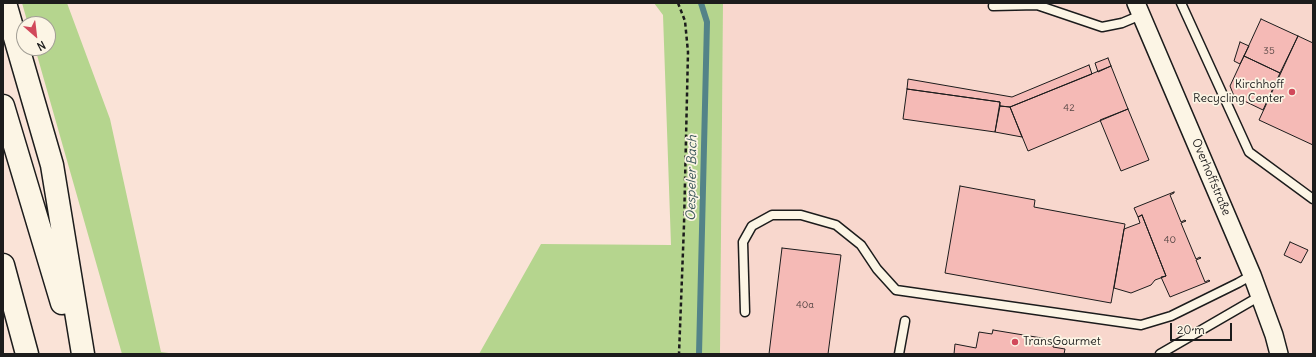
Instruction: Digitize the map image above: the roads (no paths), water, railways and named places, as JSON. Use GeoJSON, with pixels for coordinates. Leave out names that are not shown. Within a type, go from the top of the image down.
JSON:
{"type":"FeatureCollection","features":[{"type":"Feature","properties":{"kind":"highway"},"geometry":{"type":"LineString","coordinates":[[5,3],[52,165],[83,354]]}},
{"type":"Feature","properties":{"kind":"highway"},"geometry":{"type":"LineString","coordinates":[[3,106],[54,275],[76,354]]}},
{"type":"Feature","properties":{"kind":"highway"},"geometry":{"type":"LineString","coordinates":[[3,265],[27,354]]}},
{"type":"Feature","properties":{"kind":"street","name":"Overhoffstraße"},"geometry":{"type":"LineString","coordinates":[[1138,9],[1252,275],[1274,335],[1279,354]]}},
{"type":"Feature","properties":{"kind":"lane"},"geometry":{"type":"LineString","coordinates":[[1181,3],[1249,152],[1313,199]]}},
{"type":"Feature","properties":{"kind":"lane"},"geometry":{"type":"LineString","coordinates":[[994,6],[1038,6],[1102,27],[1122,22],[1138,9]]}},
{"type":"Feature","properties":{"kind":"lane"},"geometry":{"type":"LineString","coordinates":[[745,312],[743,242],[752,226],[772,215],[801,215],[836,225],[861,245],[877,269],[896,290],[1141,324],[1170,316],[1252,275]]}},
{"type":"Feature","properties":{"kind":"lane"},"geometry":{"type":"LineString","coordinates":[[1160,354],[1260,296]]}},
{"type":"Feature","properties":{"kind":"lane"},"geometry":{"type":"LineString","coordinates":[[899,354],[905,321]]}},
{"type":"Feature","properties":{"kind":"waterway","name":"Oespeler Bach"},"geometry":{"type":"LineString","coordinates":[[699,354],[707,22],[701,3]]}},
{"type":"Feature","properties":{"kind":"place","name":"Kirchhoff Recycling Center"},"geometry":{"type":"Point","coordinates":[1292,92]}},
{"type":"Feature","properties":{"kind":"place","name":"TransGourmet"},"geometry":{"type":"Point","coordinates":[1015,342]}}]}
